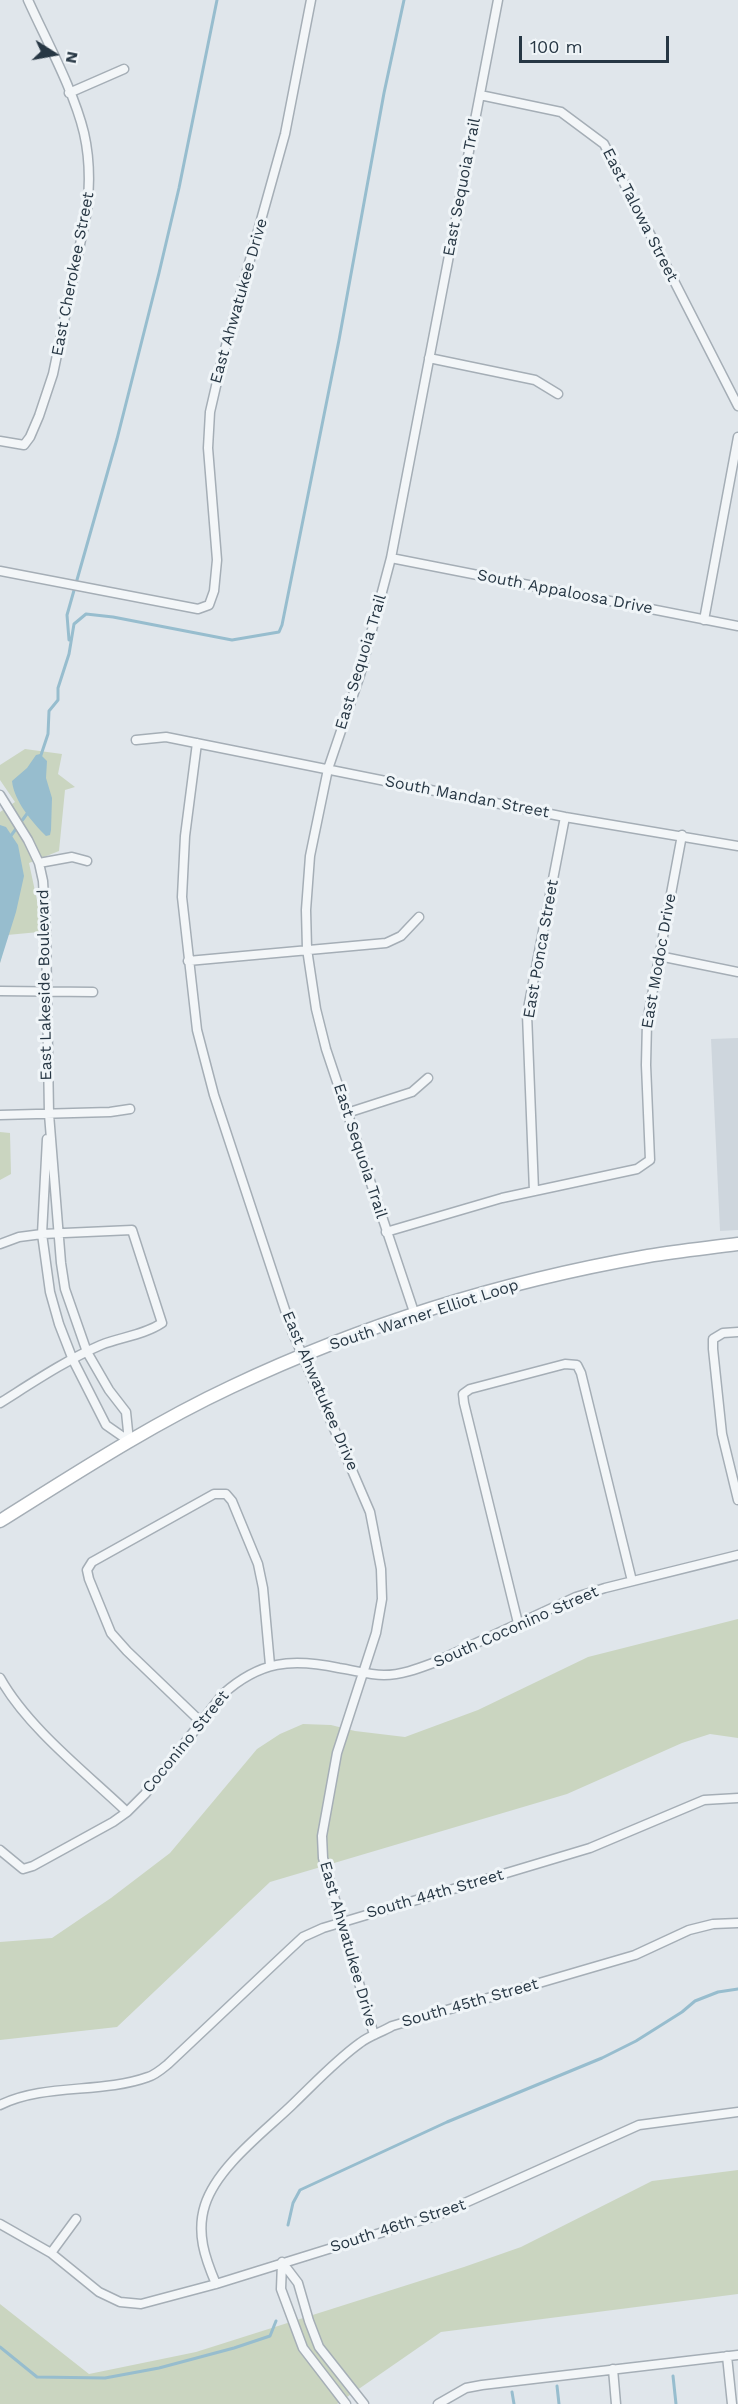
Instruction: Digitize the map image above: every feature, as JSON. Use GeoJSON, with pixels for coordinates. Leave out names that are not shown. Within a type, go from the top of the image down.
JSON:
{"type":"FeatureCollection","features":[{"type":"Feature","properties":{"kind":"main road","name":"South Warner Elliot Loop"},"geometry":{"type":"LineString","coordinates":[[0,1521],[129,1441],[229,1388],[303,1355],[473,1296],[648,1256],[738,1244]]}},
{"type":"Feature","properties":{"kind":"street","name":"East Cherokee Street"},"geometry":{"type":"LineString","coordinates":[[0,441],[24,445],[39,416],[53,374],[87,211],[90,174],[80,123],[28,0]]}},
{"type":"Feature","properties":{"kind":"street","name":"East Ahwatukee Drive"},"geometry":{"type":"LineString","coordinates":[[0,571],[198,609],[209,605],[214,591],[217,560],[208,448],[210,412],[222,360],[282,145],[311,0]]}},
{"type":"Feature","properties":{"kind":"street","name":"East Sequoia Trail"},"geometry":{"type":"LineString","coordinates":[[415,1315],[326,1049],[316,1009],[307,950],[307,874],[328,769],[360,675],[391,558],[498,0]]}},
{"type":"Feature","properties":{"kind":"street"},"geometry":{"type":"LineString","coordinates":[[69,93],[124,69]]}},
{"type":"Feature","properties":{"kind":"street","name":"East Talowa Street"},"geometry":{"type":"LineString","coordinates":[[480,95],[561,112],[604,144],[738,406]]}},
{"type":"Feature","properties":{"kind":"street"},"geometry":{"type":"LineString","coordinates":[[429,358],[535,380],[558,394]]}},
{"type":"Feature","properties":{"kind":"street"},"geometry":{"type":"LineString","coordinates":[[704,620],[738,437]]}},
{"type":"Feature","properties":{"kind":"street","name":"South Appaloosa Drive"},"geometry":{"type":"LineString","coordinates":[[391,558],[738,626]]}},
{"type":"Feature","properties":{"kind":"street","name":"South Mandan Street"},"geometry":{"type":"LineString","coordinates":[[136,740],[166,737],[566,817],[738,846]]}},
{"type":"Feature","properties":{"kind":"street","name":"East Ahwatukee Drive"},"geometry":{"type":"LineString","coordinates":[[197,743],[185,836],[182,897],[196,1030],[214,1095],[292,1331],[370,1512],[377,1539],[382,1599],[376,1633],[337,1753],[322,1836],[323,1858],[374,2035]]}},
{"type":"Feature","properties":{"kind":"street","name":"East Lakeside Boulevard"},"geometry":{"type":"LineString","coordinates":[[0,795],[21,827],[39,863],[46,925],[49,1114],[58,1233],[65,1289],[75,1321],[80,1356],[106,1425],[129,1441]]}},
{"type":"Feature","properties":{"kind":"street","name":"East Ponca Street"},"geometry":{"type":"LineString","coordinates":[[534,1191],[527,1014],[566,817]]}},
{"type":"Feature","properties":{"kind":"street","name":"East Modoc Drive"},"geometry":{"type":"LineString","coordinates":[[534,1191],[637,1169],[650,1160],[647,1023],[682,835]]}},
{"type":"Feature","properties":{"kind":"street"},"geometry":{"type":"LineString","coordinates":[[39,863],[72,857],[87,861]]}},
{"type":"Feature","properties":{"kind":"street"},"geometry":{"type":"LineString","coordinates":[[188,961],[386,943],[401,936],[419,917]]}},
{"type":"Feature","properties":{"kind":"street"},"geometry":{"type":"LineString","coordinates":[[659,956],[738,972]]}},
{"type":"Feature","properties":{"kind":"street"},"geometry":{"type":"LineString","coordinates":[[0,991],[93,992]]}},
{"type":"Feature","properties":{"kind":"street"},"geometry":{"type":"LineString","coordinates":[[347,1113],[412,1092],[428,1078]]}},
{"type":"Feature","properties":{"kind":"street"},"geometry":{"type":"LineString","coordinates":[[0,1115],[110,1112],[130,1109]]}},
{"type":"Feature","properties":{"kind":"street","name":"East Lakeside Boulevard"},"geometry":{"type":"LineString","coordinates":[[49,1114],[42,1234],[50,1292],[59,1324],[80,1356],[126,1413],[129,1441]]}},
{"type":"Feature","properties":{"kind":"street"},"geometry":{"type":"LineString","coordinates":[[386,1232],[534,1191]]}},
{"type":"Feature","properties":{"kind":"street"},"geometry":{"type":"LineString","coordinates":[[0,1244],[19,1237],[42,1234],[132,1230],[162,1323],[151,1330],[101,1346],[80,1356],[0,1403]]}},
{"type":"Feature","properties":{"kind":"street"},"geometry":{"type":"LineString","coordinates":[[738,1332],[723,1333],[713,1339],[722,1434],[738,1500]]}},
{"type":"Feature","properties":{"kind":"street"},"geometry":{"type":"LineString","coordinates":[[518,1623],[463,1394],[470,1389],[565,1364],[577,1365],[581,1372],[632,1581]]}},
{"type":"Feature","properties":{"kind":"street"},"geometry":{"type":"LineString","coordinates":[[200,1721],[126,1651],[111,1633],[89,1579],[87,1570],[92,1562],[214,1494],[226,1494],[232,1501],[258,1564],[263,1588],[270,1665]]}},
{"type":"Feature","properties":{"kind":"street","name":"South Coconino Street"},"geometry":{"type":"LineString","coordinates":[[364,1672],[385,1675],[410,1672],[433,1664],[576,1597],[738,1555]]}},
{"type":"Feature","properties":{"kind":"street","name":"Coconino Street"},"geometry":{"type":"LineString","coordinates":[[0,1850],[23,1869],[33,1866],[113,1822],[127,1812],[144,1794],[200,1721],[223,1694],[239,1680],[270,1665],[311,1663],[364,1672]]}},
{"type":"Feature","properties":{"kind":"street"},"geometry":{"type":"LineString","coordinates":[[0,1678],[21,1709],[39,1728],[127,1812]]}},
{"type":"Feature","properties":{"kind":"street","name":"South 44th Street"},"geometry":{"type":"LineString","coordinates":[[0,2105],[32,2095],[129,2083],[151,2076],[168,2064],[303,1937],[342,1922],[590,1848],[704,1800],[738,1798]]}},
{"type":"Feature","properties":{"kind":"street","name":"South 45th Street"},"geometry":{"type":"LineString","coordinates":[[216,2284],[204,2255],[201,2239],[205,2206],[211,2189],[221,2175],[253,2142],[341,2057],[362,2041],[392,2026],[635,1955],[689,1930],[714,1924],[738,1923]]}},
{"type":"Feature","properties":{"kind":"street","name":"South 46th Street"},"geometry":{"type":"LineString","coordinates":[[51,2253],[99,2292],[120,2302],[149,2303],[438,2216],[639,2125],[738,2112]]}},
{"type":"Feature","properties":{"kind":"street"},"geometry":{"type":"LineString","coordinates":[[0,2224],[51,2253],[76,2219]]}},
{"type":"Feature","properties":{"kind":"street"},"geometry":{"type":"LineString","coordinates":[[282,2262],[281,2289],[303,2348],[346,2404]]}},
{"type":"Feature","properties":{"kind":"street"},"geometry":{"type":"LineString","coordinates":[[282,2262],[298,2283],[319,2347],[364,2404]]}},
{"type":"Feature","properties":{"kind":"street"},"geometry":{"type":"LineString","coordinates":[[438,2404],[466,2388],[482,2385],[738,2355]]}},
{"type":"Feature","properties":{"kind":"street"},"geometry":{"type":"LineString","coordinates":[[727,2356],[732,2404]]}},
{"type":"Feature","properties":{"kind":"street"},"geometry":{"type":"LineString","coordinates":[[613,2369],[616,2404]]}},
{"type":"Feature","properties":{"kind":"shaded area"},"geometry":{"type":"Polygon","coordinates":[[[738,1038],[738,1230],[720,1231],[711,1039],[738,1038]]]}},
{"type":"Feature","properties":{"kind":"green space"},"geometry":{"type":"Polygon","coordinates":[[[25,749],[62,754],[58,774],[75,787],[65,790],[59,851],[29,863],[38,905],[39,932],[7,935],[0,963],[0,812],[15,802],[0,780],[0,765],[25,749]]]}},
{"type":"Feature","properties":{"kind":"green space"},"geometry":{"type":"Polygon","coordinates":[[[0,1132],[10,1133],[11,1174],[0,1180],[0,1132]]]}},
{"type":"Feature","properties":{"kind":"green space"},"geometry":{"type":"Polygon","coordinates":[[[738,1619],[738,1738],[710,1734],[682,1743],[567,1794],[270,1882],[117,2027],[0,2040],[0,1942],[52,1938],[111,1898],[170,1853],[257,1749],[280,1734],[303,1724],[331,1725],[355,1731],[405,1737],[478,1710],[588,1657],[738,1619]]]}},
{"type":"Feature","properties":{"kind":"green space"},"geometry":{"type":"Polygon","coordinates":[[[738,2170],[738,2294],[441,2332],[337,2404],[0,2404],[0,2304],[89,2374],[196,2352],[464,2267],[521,2247],[652,2181],[738,2170]]]}},
{"type":"Feature","properties":{"kind":"water"},"geometry":{"type":"Polygon","coordinates":[[[40,754],[47,761],[46,778],[52,798],[51,830],[50,835],[46,836],[20,804],[12,781],[27,768],[36,755],[40,754]]]}},
{"type":"Feature","properties":{"kind":"water"},"geometry":{"type":"Polygon","coordinates":[[[0,825],[6,827],[18,845],[24,876],[16,912],[0,963],[0,825]]]}},
{"type":"Feature","properties":{"kind":"waterway"},"geometry":{"type":"LineString","coordinates":[[69,640],[67,615],[117,439],[159,273],[179,188],[217,0]]}},
{"type":"Feature","properties":{"kind":"waterway"},"geometry":{"type":"LineString","coordinates":[[40,758],[48,734],[49,711],[58,700],[58,688],[69,654],[74,624],[86,614],[232,640],[279,632],[339,340],[384,93],[404,0]]}},
{"type":"Feature","properties":{"kind":"waterway"},"geometry":{"type":"LineString","coordinates":[[10,837],[29,811]]}},
{"type":"Feature","properties":{"kind":"waterway"},"geometry":{"type":"LineString","coordinates":[[288,2225],[293,2203],[300,2190],[447,2122],[602,2058],[636,2041],[682,2012],[695,2001],[718,1992],[738,1989]]}},
{"type":"Feature","properties":{"kind":"waterway"},"geometry":{"type":"LineString","coordinates":[[0,2347],[37,2377],[105,2378],[159,2368],[234,2348],[270,2336],[276,2321]]}},
{"type":"Feature","properties":{"kind":"waterway"},"geometry":{"type":"LineString","coordinates":[[673,2376],[676,2404]]}},
{"type":"Feature","properties":{"kind":"waterway"},"geometry":{"type":"LineString","coordinates":[[557,2386],[559,2404]]}},
{"type":"Feature","properties":{"kind":"waterway"},"geometry":{"type":"LineString","coordinates":[[512,2392],[514,2404]]}}]}
